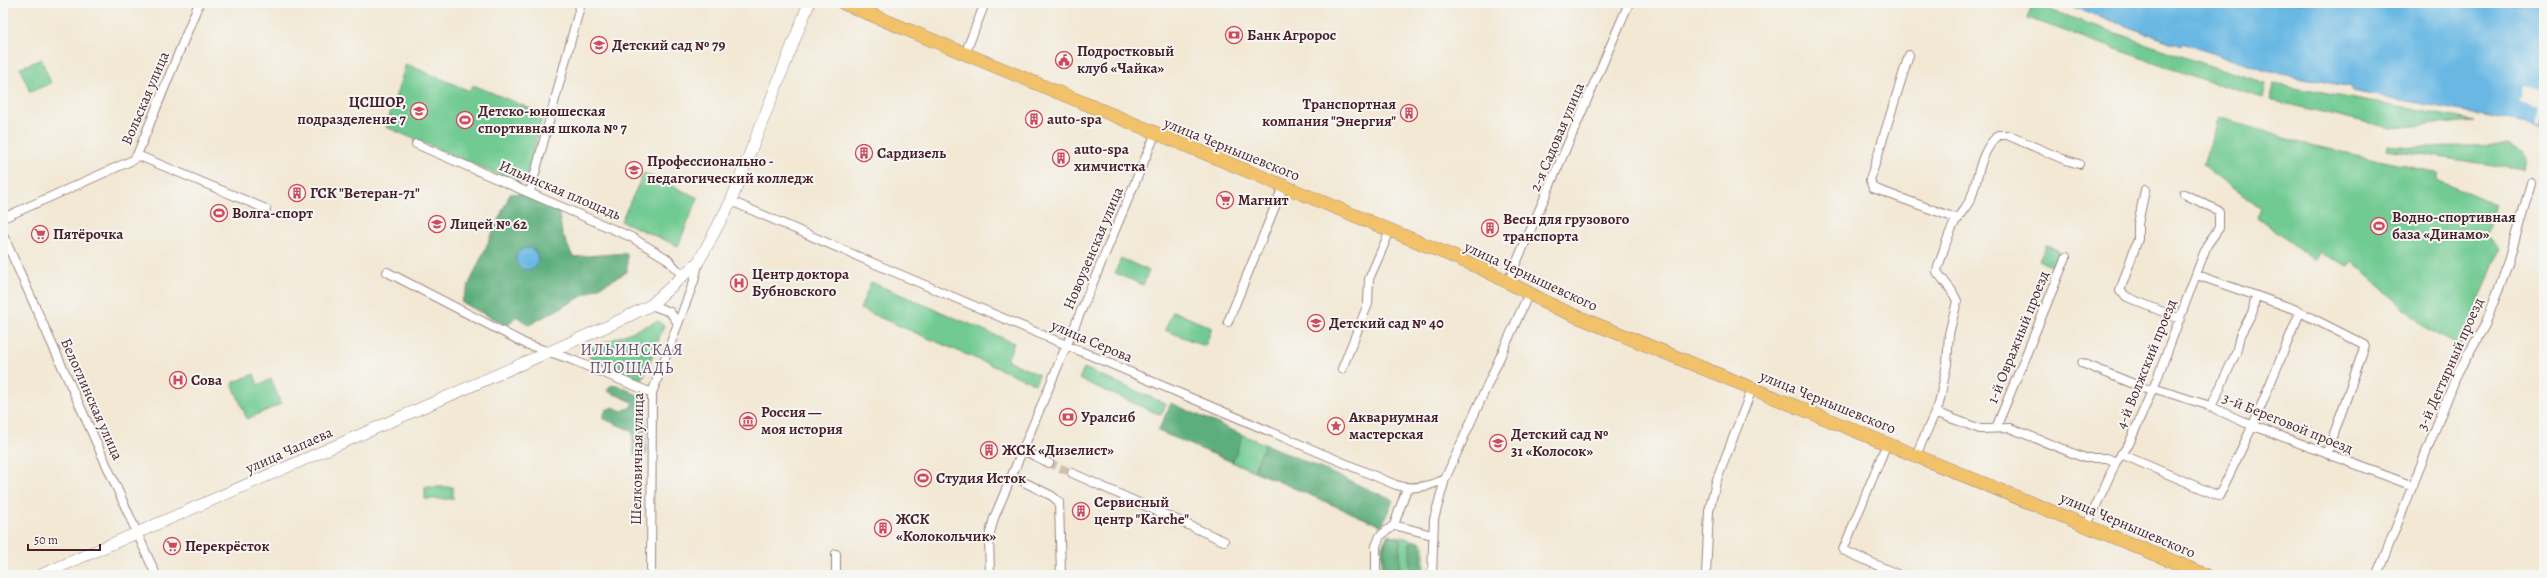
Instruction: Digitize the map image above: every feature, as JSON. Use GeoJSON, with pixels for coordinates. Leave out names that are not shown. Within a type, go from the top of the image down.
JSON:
{"type":"FeatureCollection","features":[{"type":"Feature","properties":{"kind":"main road","name":"улица Чернышевского"},"geometry":{"type":"LineString","coordinates":[[843,3],[1155,135],[1390,231],[1508,282],[1559,309],[2206,575]]}},
{"type":"Feature","properties":{"kind":"street","name":"Вольская улица"},"geometry":{"type":"LineString","coordinates":[[3,218],[132,160],[137,155],[199,3]]}},
{"type":"Feature","properties":{"kind":"street"},"geometry":{"type":"LineString","coordinates":[[530,192],[581,3]]}},
{"type":"Feature","properties":{"kind":"street","name":"Шелковичная улица"},"geometry":{"type":"LineString","coordinates":[[651,575],[652,393],[699,261],[731,201],[809,3]]}},
{"type":"Feature","properties":{"kind":"street"},"geometry":{"type":"LineString","coordinates":[[965,54],[985,3]]}},
{"type":"Feature","properties":{"kind":"street","name":"2-я Садовая улица"},"geometry":{"type":"LineString","coordinates":[[1508,282],[1630,3]]}},
{"type":"Feature","properties":{"kind":"street"},"geometry":{"type":"LineString","coordinates":[[1909,55],[1870,180],[1874,188],[1958,219]]}},
{"type":"Feature","properties":{"kind":"street","name":"Новоузенская улица"},"geometry":{"type":"LineString","coordinates":[[990,575],[989,537],[994,518],[1155,135]]}},
{"type":"Feature","properties":{"kind":"street"},"geometry":{"type":"LineString","coordinates":[[1916,455],[1935,412],[1946,371],[1949,334],[1957,301],[1952,291],[1937,272],[1938,267],[1953,225],[1970,198],[1981,162],[1989,146],[1999,135],[2007,135],[2063,159],[2079,164]]}},
{"type":"Feature","properties":{"kind":"street","name":"Ильинская площадь"},"geometry":{"type":"LineString","coordinates":[[416,144],[530,192],[631,237],[666,258],[683,276]]}},
{"type":"Feature","properties":{"kind":"street"},"geometry":{"type":"LineString","coordinates":[[137,155],[157,165],[266,208]]}},
{"type":"Feature","properties":{"kind":"street","name":"3-й Дегтярный проезд"},"geometry":{"type":"LineString","coordinates":[[2377,575],[2458,372],[2485,325],[2508,264],[2531,183]]}},
{"type":"Feature","properties":{"kind":"street"},"geometry":{"type":"LineString","coordinates":[[1228,322],[1284,187]]}},
{"type":"Feature","properties":{"kind":"street"},"geometry":{"type":"LineString","coordinates":[[2145,190],[2138,224],[2138,239],[2120,290],[2127,297],[2180,319]]}},
{"type":"Feature","properties":{"kind":"street","name":"4-й Волжский проезд"},"geometry":{"type":"LineString","coordinates":[[2087,525],[2116,462],[2128,444],[2152,389],[2197,275],[2206,245],[2219,228],[2219,211],[2184,194]]}},
{"type":"Feature","properties":{"kind":"street","name":"улица Серова"},"geometry":{"type":"LineString","coordinates":[[731,201],[1407,488]]}},
{"type":"Feature","properties":{"kind":"street"},"geometry":{"type":"LineString","coordinates":[[1342,369],[1368,304],[1369,279],[1390,231]]}},
{"type":"Feature","properties":{"kind":"street","name":"Белоглинская улица"},"geometry":{"type":"LineString","coordinates":[[3,235],[156,575]]}},
{"type":"Feature","properties":{"kind":"street","name":"1-й Овражный проезд"},"geometry":{"type":"LineString","coordinates":[[1996,428],[2066,258]]}},
{"type":"Feature","properties":{"kind":"street"},"geometry":{"type":"LineString","coordinates":[[550,352],[651,305],[699,261]]}},
{"type":"Feature","properties":{"kind":"street"},"geometry":{"type":"LineString","coordinates":[[387,272],[526,344],[550,352],[652,393]]}},
{"type":"Feature","properties":{"kind":"street"},"geometry":{"type":"LineString","coordinates":[[2197,275],[2255,296],[2262,296],[2300,312],[2365,345],[2327,454]]}},
{"type":"Feature","properties":{"kind":"street"},"geometry":{"type":"LineString","coordinates":[[1432,575],[1432,535],[1434,519],[1445,479],[1529,293]]}},
{"type":"Feature","properties":{"kind":"street"},"geometry":{"type":"LineString","coordinates":[[2211,407],[2236,353],[2240,335],[2253,311],[2255,296]]}},
{"type":"Feature","properties":{"kind":"street"},"geometry":{"type":"LineString","coordinates":[[651,305],[670,312],[678,323]]}},
{"type":"Feature","properties":{"kind":"street"},"geometry":{"type":"LineString","coordinates":[[2121,454],[2219,496],[2253,425],[2300,312]]}},
{"type":"Feature","properties":{"kind":"street","name":"улица Чапаева"},"geometry":{"type":"LineString","coordinates":[[41,575],[550,352]]}},
{"type":"Feature","properties":{"kind":"street","name":"3-й Береговой проезд"},"geometry":{"type":"LineString","coordinates":[[2082,363],[2152,389],[2211,407],[2327,454],[2413,486]]}},
{"type":"Feature","properties":{"kind":"street"},"geometry":{"type":"LineString","coordinates":[[1706,575],[1709,512],[1716,482],[1752,389]]}},
{"type":"Feature","properties":{"kind":"street"},"geometry":{"type":"LineString","coordinates":[[1935,412],[1980,429],[2010,428],[2085,458],[2107,458],[2116,462]]}},
{"type":"Feature","properties":{"kind":"street"},"geometry":{"type":"LineString","coordinates":[[1887,443],[1843,550],[1899,575]]}},
{"type":"Feature","properties":{"kind":"street"},"geometry":{"type":"LineString","coordinates":[[1023,450],[1049,462]]}},
{"type":"Feature","properties":{"kind":"street"},"geometry":{"type":"LineString","coordinates":[[1072,473],[1224,541]]}},
{"type":"Feature","properties":{"kind":"street"},"geometry":{"type":"LineString","coordinates":[[1012,476],[1052,496],[1059,502],[1061,575]]}},
{"type":"Feature","properties":{"kind":"street"},"geometry":{"type":"LineString","coordinates":[[1376,575],[1376,546],[1380,536],[1394,525],[1407,488],[1434,484],[1445,479]]}},
{"type":"Feature","properties":{"kind":"street"},"geometry":{"type":"LineString","coordinates":[[1394,525],[1432,535]]}},
{"type":"Feature","properties":{"kind":"street"},"geometry":{"type":"LineString","coordinates":[[836,554],[836,575]]}},
{"type":"Feature","properties":{"kind":"green space"},"geometry":{"type":"Polygon","coordinates":[[[2018,3],[2030,3],[2204,64],[2266,83],[2263,98],[2201,79],[2028,18],[2031,8],[2018,3]]]}},
{"type":"Feature","properties":{"kind":"green space"},"geometry":{"type":"Polygon","coordinates":[[[41,59],[51,83],[30,92],[20,68],[41,59]]]}},
{"type":"Feature","properties":{"kind":"green space","name":"Детско-юношеская спортивная школа № 7"},"geometry":{"type":"Polygon","coordinates":[[[406,64],[470,91],[472,86],[476,86],[543,114],[526,179],[520,184],[386,127],[406,64]]]}},
{"type":"Feature","properties":{"kind":"green space"},"geometry":{"type":"Polygon","coordinates":[[[2273,84],[2475,121],[2391,128],[2270,100],[2273,84]]]}},
{"type":"Feature","properties":{"kind":"green space","name":"Водно-спортивная база «Динамо»"},"geometry":{"type":"Polygon","coordinates":[[[2219,117],[2297,142],[2438,173],[2436,179],[2495,204],[2486,235],[2499,249],[2461,348],[2426,328],[2352,261],[2348,266],[2319,252],[2315,261],[2257,217],[2261,209],[2203,165],[2219,117]]]}},
{"type":"Feature","properties":{"kind":"green space"},"geometry":{"type":"Polygon","coordinates":[[[2388,145],[2413,147],[2508,145],[2522,152],[2527,158],[2525,170],[2387,149],[2388,145]]]}},
{"type":"Feature","properties":{"kind":"green space"},"geometry":{"type":"Polygon","coordinates":[[[644,173],[698,198],[678,246],[621,221],[644,173]]]}},
{"type":"Feature","properties":{"kind":"green space"},"geometry":{"type":"Polygon","coordinates":[[[523,193],[558,209],[562,233],[573,257],[627,253],[627,272],[529,325],[516,316],[507,326],[461,302],[510,194],[523,193]]]}},
{"type":"Feature","properties":{"kind":"green space"},"geometry":{"type":"Polygon","coordinates":[[[2046,245],[2059,251],[2053,267],[2039,261],[2046,245]]]}},
{"type":"Feature","properties":{"kind":"green space"},"geometry":{"type":"Polygon","coordinates":[[[1121,258],[1149,271],[1143,285],[1115,273],[1121,258]]]}},
{"type":"Feature","properties":{"kind":"green space"},"geometry":{"type":"Polygon","coordinates":[[[871,282],[1014,343],[1007,360],[1039,375],[1035,384],[860,309],[871,282]]]}},
{"type":"Feature","properties":{"kind":"green space"},"geometry":{"type":"Polygon","coordinates":[[[1173,311],[1212,328],[1205,346],[1165,330],[1173,311]]]}},
{"type":"Feature","properties":{"kind":"green space"},"geometry":{"type":"Polygon","coordinates":[[[658,321],[664,326],[641,383],[589,357],[592,348],[658,321]]]}},
{"type":"Feature","properties":{"kind":"green space"},"geometry":{"type":"Polygon","coordinates":[[[1084,368],[1166,404],[1161,415],[1079,379],[1084,368]]]}},
{"type":"Feature","properties":{"kind":"green space"},"geometry":{"type":"Polygon","coordinates":[[[254,374],[258,385],[271,379],[281,404],[247,419],[232,383],[254,374]]]}},
{"type":"Feature","properties":{"kind":"green space"},"geometry":{"type":"Polygon","coordinates":[[[618,385],[641,397],[645,412],[646,455],[634,455],[632,431],[602,418],[606,410],[613,407],[622,411],[631,407],[633,402],[607,391],[610,386],[618,385]]]}},
{"type":"Feature","properties":{"kind":"green space"},"geometry":{"type":"Polygon","coordinates":[[[1171,403],[1243,435],[1232,462],[1158,431],[1171,403]]]}},
{"type":"Feature","properties":{"kind":"green space"},"geometry":{"type":"Polygon","coordinates":[[[1243,435],[1265,444],[1254,471],[1232,462],[1243,435]]]}},
{"type":"Feature","properties":{"kind":"green space"},"geometry":{"type":"Polygon","coordinates":[[[1265,444],[1393,500],[1382,526],[1254,471],[1265,444]]]}},
{"type":"Feature","properties":{"kind":"green space"},"geometry":{"type":"Polygon","coordinates":[[[425,487],[453,487],[453,499],[425,499],[425,487]]]}},
{"type":"Feature","properties":{"kind":"green space"},"geometry":{"type":"Polygon","coordinates":[[[1388,534],[1421,542],[1424,546],[1424,575],[1381,575],[1382,546],[1388,534]]]}},
{"type":"Feature","properties":{"kind":"green space"},"geometry":{"type":"Polygon","coordinates":[[[1389,535],[1400,539],[1400,575],[1384,575],[1384,546],[1389,535]]]}},
{"type":"Feature","properties":{"kind":"green space"},"geometry":{"type":"Polygon","coordinates":[[[1410,542],[1419,543],[1421,547],[1421,575],[1410,575],[1410,542]]]}},
{"type":"Feature","properties":{"kind":"water"},"geometry":{"type":"Polygon","coordinates":[[[2063,3],[2544,3],[2544,126],[2352,91],[2352,87],[2266,71],[2182,43],[2181,46],[2063,3]]]}},
{"type":"Feature","properties":{"kind":"water"},"geometry":{"type":"Polygon","coordinates":[[[527,248],[535,251],[538,259],[535,267],[527,270],[519,267],[516,259],[519,251],[527,248]]]}},
{"type":"Feature","properties":{"kind":"pier"},"geometry":{"type":"Polygon","coordinates":[[[2522,85],[2544,90],[2544,103],[2539,125],[2535,123],[2539,107],[2519,102],[2522,85]]]}},
{"type":"Feature","properties":{"kind":"tunnel"},"geometry":{"type":"LineString","coordinates":[[1049,463],[1072,473]]}},
{"type":"Feature","properties":{"kind":"place","name":"Банк Агророс"},"geometry":{"type":"Point","coordinates":[1234,35]}},
{"type":"Feature","properties":{"kind":"place","name":"Детский сад № 79"},"geometry":{"type":"Point","coordinates":[599,45]}},
{"type":"Feature","properties":{"kind":"place","name":"Подростковый клуб «Чайка»"},"geometry":{"type":"Point","coordinates":[1064,60]}},
{"type":"Feature","properties":{"kind":"place","name":"ЦСШОР, подразделение 7"},"geometry":{"type":"Point","coordinates":[419,111]}},
{"type":"Feature","properties":{"kind":"place","name":"Транспортная компания \"Энергия\""},"geometry":{"type":"Point","coordinates":[1409,113]}},
{"type":"Feature","properties":{"kind":"place","name":"auto-spa"},"geometry":{"type":"Point","coordinates":[1034,119]}},
{"type":"Feature","properties":{"kind":"place","name":"Детско-юношеская спортивная школа № 7"},"geometry":{"type":"Point","coordinates":[465,120]}},
{"type":"Feature","properties":{"kind":"place","name":"Сардизель"},"geometry":{"type":"Point","coordinates":[864,153]}},
{"type":"Feature","properties":{"kind":"place","name":"auto-spa химчистка"},"geometry":{"type":"Point","coordinates":[1061,158]}},
{"type":"Feature","properties":{"kind":"place","name":"Профессионально - педагогический колледж"},"geometry":{"type":"Point","coordinates":[634,170]}},
{"type":"Feature","properties":{"kind":"place","name":"ГСК \"Ветеран-71\""},"geometry":{"type":"Point","coordinates":[297,193]}},
{"type":"Feature","properties":{"kind":"place","name":"Магнит"},"geometry":{"type":"Point","coordinates":[1225,200]}},
{"type":"Feature","properties":{"kind":"place","name":"Волга-спорт"},"geometry":{"type":"Point","coordinates":[219,213]}},
{"type":"Feature","properties":{"kind":"place","name":"Лицей № 62"},"geometry":{"type":"Point","coordinates":[437,224]}},
{"type":"Feature","properties":{"kind":"place","name":"Водно-спортивная база «Динамо»"},"geometry":{"type":"Point","coordinates":[2379,226]}},
{"type":"Feature","properties":{"kind":"place","name":"Весы для грузового транспорта"},"geometry":{"type":"Point","coordinates":[1490,228]}},
{"type":"Feature","properties":{"kind":"place","name":"Пятёрочка"},"geometry":{"type":"Point","coordinates":[40,234]}},
{"type":"Feature","properties":{"kind":"place","name":"Центр доктора Бубновского"},"geometry":{"type":"Point","coordinates":[739,283]}},
{"type":"Feature","properties":{"kind":"place","name":"Детский сад № 40"},"geometry":{"type":"Point","coordinates":[1316,323]}},
{"type":"Feature","properties":{"kind":"place","name":"Сова"},"geometry":{"type":"Point","coordinates":[178,380]}},
{"type":"Feature","properties":{"kind":"place","name":"Уралсиб"},"geometry":{"type":"Point","coordinates":[1068,417]}},
{"type":"Feature","properties":{"kind":"place","name":"Россия — моя история"},"geometry":{"type":"Point","coordinates":[748,421]}},
{"type":"Feature","properties":{"kind":"place","name":"Аквариумная мастерская"},"geometry":{"type":"Point","coordinates":[1336,426]}},
{"type":"Feature","properties":{"kind":"place","name":"Детский сад № 31 «Колосок»"},"geometry":{"type":"Point","coordinates":[1498,443]}},
{"type":"Feature","properties":{"kind":"place","name":"ЖСК «Дизелист»"},"geometry":{"type":"Point","coordinates":[989,450]}},
{"type":"Feature","properties":{"kind":"place","name":"Студия Исток"},"geometry":{"type":"Point","coordinates":[923,478]}},
{"type":"Feature","properties":{"kind":"place","name":"Сервисный центр \"Karche\""},"geometry":{"type":"Point","coordinates":[1081,511]}},
{"type":"Feature","properties":{"kind":"place","name":"ЖСК «Колокольчик»"},"geometry":{"type":"Point","coordinates":[883,528]}},
{"type":"Feature","properties":{"kind":"place","name":"Перекрёсток"},"geometry":{"type":"Point","coordinates":[172,546]}},
{"type":"Feature","properties":{"kind":"district","name":"ИЛЬИНСКАЯ ПЛОЩАДЬ"},"geometry":{"type":"Point","coordinates":[632,358]}}]}
